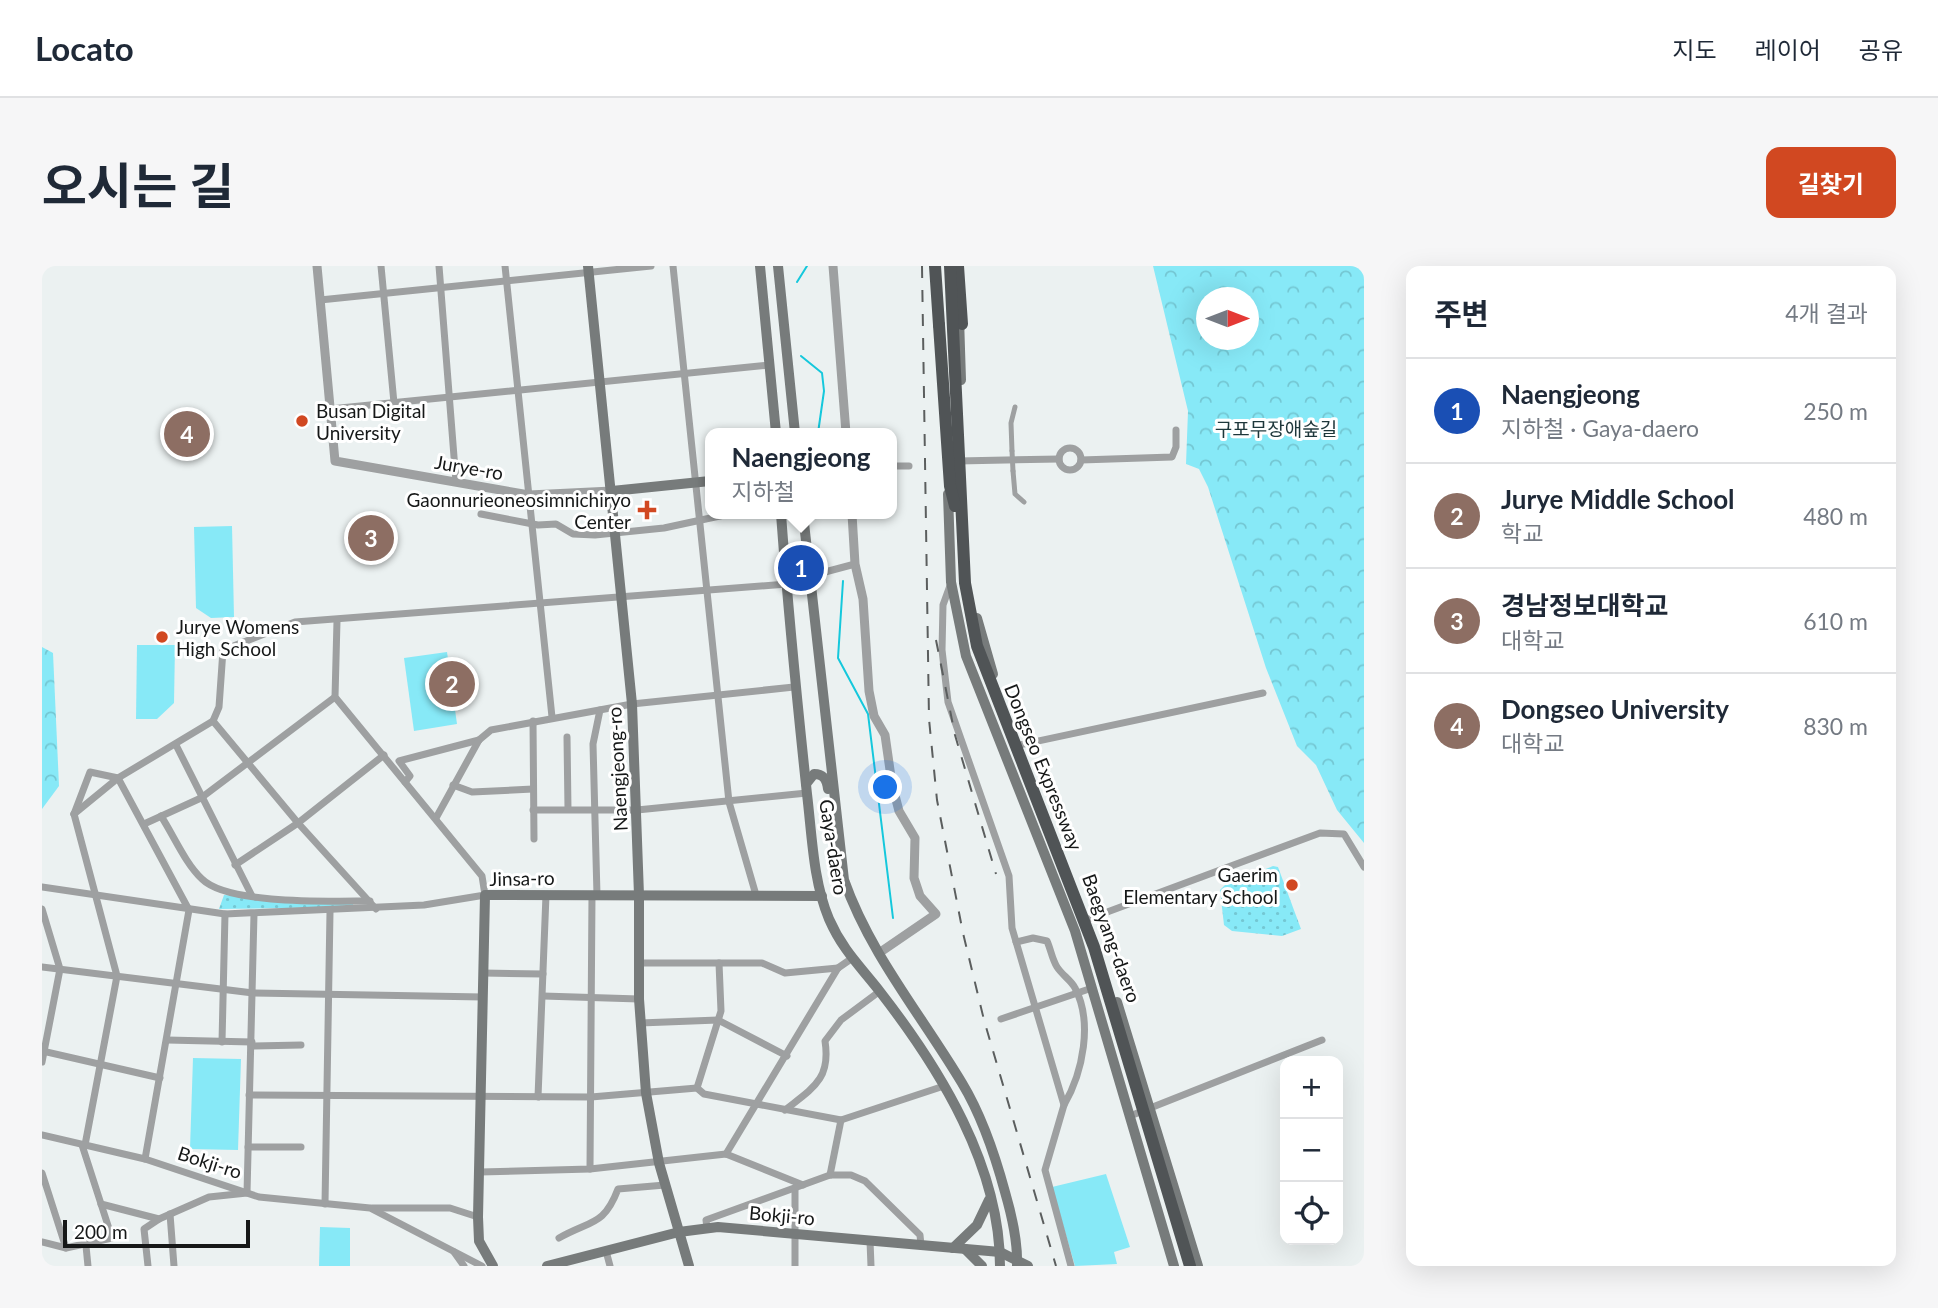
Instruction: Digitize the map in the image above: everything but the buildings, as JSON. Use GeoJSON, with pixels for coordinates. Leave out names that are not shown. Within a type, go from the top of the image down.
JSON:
{"type":"FeatureCollection","features":[{"type":"Feature","properties":{"kind":"highway","name":"Dongseo Expressway"},"geometry":{"type":"LineString","coordinates":[[939,266],[956,506],[957,582],[970,650],[1088,951],[1183,1266]]}},
{"type":"Feature","properties":{"kind":"highway","name":"Dongseo Expressway"},"geometry":{"type":"LineString","coordinates":[[950,266],[960,422],[965,583],[977,646],[1094,947],[1190,1266]]}},
{"type":"Feature","properties":{"kind":"highway"},"geometry":{"type":"LineString","coordinates":[[957,266],[965,392],[960,422]]}},
{"type":"Feature","properties":{"kind":"main road"},"geometry":{"type":"LineString","coordinates":[[760,266],[777,428]]}},
{"type":"Feature","properties":{"kind":"main road"},"geometry":{"type":"LineString","coordinates":[[779,266],[795,428]]}},
{"type":"Feature","properties":{"kind":"main road","name":"Baegyang-daero"},"geometry":{"type":"LineString","coordinates":[[939,266],[951,582],[966,656],[1000,749],[1072,925],[1174,1266]]}},
{"type":"Feature","properties":{"kind":"main road","name":"Baegyang-daero"},"geometry":{"type":"LineString","coordinates":[[957,266],[967,562],[972,597],[995,678],[1089,919],[1198,1266]]}},
{"type":"Feature","properties":{"kind":"main road","name":"Naengjeong-ro"},"geometry":{"type":"LineString","coordinates":[[589,269],[632,704],[637,810],[639,999],[646,1093],[659,1163],[690,1266]]}},
{"type":"Feature","properties":{"kind":"main road","name":"Jurye-ro"},"geometry":{"type":"LineString","coordinates":[[612,491],[705,481]]}},
{"type":"Feature","properties":{"kind":"main road","name":"Gaya-daero"},"geometry":{"type":"LineString","coordinates":[[781,519],[794,687],[822,896],[829,918],[851,959],[880,991],[944,1086],[964,1126],[990,1200],[1000,1266]]}},
{"type":"Feature","properties":{"kind":"main road","name":"Gaya-daero"},"geometry":{"type":"LineString","coordinates":[[804,519],[835,824],[844,880],[853,906],[879,953],[964,1085],[980,1119],[1014,1223],[1017,1263]]}},
{"type":"Feature","properties":{"kind":"main road"},"geometry":{"type":"LineString","coordinates":[[807,789],[814,774],[824,777],[835,824]]}},
{"type":"Feature","properties":{"kind":"main road"},"geometry":{"type":"LineString","coordinates":[[485,895],[478,1217],[479,1241],[493,1266]]}},
{"type":"Feature","properties":{"kind":"main road","name":"Jinsa-ro"},"geometry":{"type":"LineString","coordinates":[[485,895],[822,896]]}},
{"type":"Feature","properties":{"kind":"main road"},"geometry":{"type":"LineString","coordinates":[[953,1248],[977,1225],[990,1200]]}},
{"type":"Feature","properties":{"kind":"main road","name":"Bokji-ro"},"geometry":{"type":"LineString","coordinates":[[547,1266],[679,1232],[707,1228],[1000,1252],[1017,1263],[1028,1266]]}},
{"type":"Feature","properties":{"kind":"main road"},"geometry":{"type":"LineString","coordinates":[[965,1249],[982,1266]]}},
{"type":"Feature","properties":{"kind":"street","name":"Jurye-ro"},"geometry":{"type":"LineString","coordinates":[[317,266],[335,461],[528,495],[612,491]]}},
{"type":"Feature","properties":{"kind":"street"},"geometry":{"type":"LineString","coordinates":[[381,266],[394,403]]}},
{"type":"Feature","properties":{"kind":"street"},"geometry":{"type":"LineString","coordinates":[[439,266],[456,482]]}},
{"type":"Feature","properties":{"kind":"street"},"geometry":{"type":"LineString","coordinates":[[505,266],[551,717]]}},
{"type":"Feature","properties":{"kind":"street"},"geometry":{"type":"LineString","coordinates":[[320,300],[507,281],[589,269],[651,266]]}},
{"type":"Feature","properties":{"kind":"street"},"geometry":{"type":"LineString","coordinates":[[673,266],[729,802],[756,895]]}},
{"type":"Feature","properties":{"kind":"street"},"geometry":{"type":"LineString","coordinates":[[834,266],[846,428]]}},
{"type":"Feature","properties":{"kind":"street"},"geometry":{"type":"LineString","coordinates":[[330,409],[770,365]]}},
{"type":"Feature","properties":{"kind":"street"},"geometry":{"type":"LineString","coordinates":[[1015,407],[1012,423],[1015,494],[1024,502]]}},
{"type":"Feature","properties":{"kind":"street"},"geometry":{"type":"LineString","coordinates":[[1081,460],[1172,457],[1176,447],[1176,430]]}},
{"type":"Feature","properties":{"kind":"street"},"geometry":{"type":"LineString","coordinates":[[1069,448],[1077,450],[1081,460],[1076,469],[1070,471],[1063,468],[1059,459],[1061,452],[1069,448]]}},
{"type":"Feature","properties":{"kind":"street"},"geometry":{"type":"LineString","coordinates":[[947,461],[1059,459]]}},
{"type":"Feature","properties":{"kind":"street"},"geometry":{"type":"LineString","coordinates":[[897,466],[909,466]]}},
{"type":"Feature","properties":{"kind":"street"},"geometry":{"type":"LineString","coordinates":[[481,514],[558,525],[573,534],[616,534],[709,519]]}},
{"type":"Feature","properties":{"kind":"street"},"geometry":{"type":"LineString","coordinates":[[852,519],[855,564],[863,599],[869,691],[874,716],[885,735],[899,811],[915,838],[914,878],[920,896],[936,914],[879,953]]}},
{"type":"Feature","properties":{"kind":"street"},"geometry":{"type":"LineString","coordinates":[[810,576],[855,564]]}},
{"type":"Feature","properties":{"kind":"street"},"geometry":{"type":"LineString","coordinates":[[951,582],[943,605],[942,650],[948,702],[1009,876],[1012,928],[1064,1105]]}},
{"type":"Feature","properties":{"kind":"street"},"geometry":{"type":"LineString","coordinates":[[74,814],[118,778],[213,721],[219,707],[223,650],[295,622],[622,599],[787,584]]}},
{"type":"Feature","properties":{"kind":"street"},"geometry":{"type":"LineString","coordinates":[[337,621],[335,697],[482,876],[485,895]]}},
{"type":"Feature","properties":{"kind":"street"},"geometry":{"type":"LineString","coordinates":[[436,818],[479,740],[491,730],[632,704],[794,687]]}},
{"type":"Feature","properties":{"kind":"street"},"geometry":{"type":"LineString","coordinates":[[1000,749],[1263,693]]}},
{"type":"Feature","properties":{"kind":"street"},"geometry":{"type":"LineString","coordinates":[[144,824],[201,798],[335,697]]}},
{"type":"Feature","properties":{"kind":"street"},"geometry":{"type":"LineString","coordinates":[[590,1169],[591,997],[595,895],[593,744],[600,710]]}},
{"type":"Feature","properties":{"kind":"street"},"geometry":{"type":"LineString","coordinates":[[213,721],[298,823],[376,909]]}},
{"type":"Feature","properties":{"kind":"street"},"geometry":{"type":"LineString","coordinates":[[533,721],[534,839]]}},
{"type":"Feature","properties":{"kind":"street"},"geometry":{"type":"LineString","coordinates":[[567,737],[568,809]]}},
{"type":"Feature","properties":{"kind":"street"},"geometry":{"type":"LineString","coordinates":[[405,782],[410,776],[399,761],[479,740]]}},
{"type":"Feature","properties":{"kind":"street"},"geometry":{"type":"LineString","coordinates":[[176,744],[201,798],[253,896]]}},
{"type":"Feature","properties":{"kind":"street"},"geometry":{"type":"LineString","coordinates":[[235,865],[298,823],[384,755]]}},
{"type":"Feature","properties":{"kind":"street"},"geometry":{"type":"LineString","coordinates":[[42,1242],[65,1248],[86,1246],[112,1238],[84,1145],[117,976],[74,814],[90,772],[118,778],[189,909],[145,1160]]}},
{"type":"Feature","properties":{"kind":"street"},"geometry":{"type":"LineString","coordinates":[[453,785],[472,792],[533,789]]}},
{"type":"Feature","properties":{"kind":"street"},"geometry":{"type":"LineString","coordinates":[[533,810],[637,810],[729,802],[807,789]]}},
{"type":"Feature","properties":{"kind":"street"},"geometry":{"type":"LineString","coordinates":[[161,816],[203,880],[235,894],[307,901],[370,901]]}},
{"type":"Feature","properties":{"kind":"street"},"geometry":{"type":"LineString","coordinates":[[1072,925],[1320,833],[1344,834],[1364,867]]}},
{"type":"Feature","properties":{"kind":"street","name":"Jinsa-ro"},"geometry":{"type":"LineString","coordinates":[[42,887],[225,914],[376,909],[425,905],[485,895]]}},
{"type":"Feature","properties":{"kind":"street"},"geometry":{"type":"LineString","coordinates":[[538,1097],[546,895]]}},
{"type":"Feature","properties":{"kind":"street"},"geometry":{"type":"LineString","coordinates":[[42,909],[60,969],[42,1062]]}},
{"type":"Feature","properties":{"kind":"street"},"geometry":{"type":"LineString","coordinates":[[325,1204],[330,912]]}},
{"type":"Feature","properties":{"kind":"street"},"geometry":{"type":"LineString","coordinates":[[222,1042],[225,914]]}},
{"type":"Feature","properties":{"kind":"street"},"geometry":{"type":"LineString","coordinates":[[148,1266],[144,1229],[159,1219],[209,1197],[247,1193],[254,914]]}},
{"type":"Feature","properties":{"kind":"street"},"geometry":{"type":"LineString","coordinates":[[1016,942],[1044,939],[1056,966],[1074,985],[1086,1031],[1077,1075],[1064,1105],[1045,1170],[1071,1266]]}},
{"type":"Feature","properties":{"kind":"street"},"geometry":{"type":"LineString","coordinates":[[726,1154],[838,968],[851,959]]}},
{"type":"Feature","properties":{"kind":"street"},"geometry":{"type":"LineString","coordinates":[[639,963],[762,963],[785,972],[838,968]]}},
{"type":"Feature","properties":{"kind":"street"},"geometry":{"type":"LineString","coordinates":[[697,1088],[718,1020],[719,963]]}},
{"type":"Feature","properties":{"kind":"street"},"geometry":{"type":"LineString","coordinates":[[42,967],[253,993],[483,997]]}},
{"type":"Feature","properties":{"kind":"street"},"geometry":{"type":"LineString","coordinates":[[483,973],[543,974]]}},
{"type":"Feature","properties":{"kind":"street"},"geometry":{"type":"LineString","coordinates":[[1002,1019],[1092,988]]}},
{"type":"Feature","properties":{"kind":"street"},"geometry":{"type":"LineString","coordinates":[[785,1110],[822,1078],[828,1060],[825,1041],[841,1020],[880,991]]}},
{"type":"Feature","properties":{"kind":"street"},"geometry":{"type":"LineString","coordinates":[[543,996],[639,999]]}},
{"type":"Feature","properties":{"kind":"street"},"geometry":{"type":"LineString","coordinates":[[640,1023],[718,1020],[787,1056]]}},
{"type":"Feature","properties":{"kind":"street"},"geometry":{"type":"LineString","coordinates":[[167,1040],[301,1045]]}},
{"type":"Feature","properties":{"kind":"street"},"geometry":{"type":"LineString","coordinates":[[1130,1116],[1322,1040]]}},
{"type":"Feature","properties":{"kind":"street"},"geometry":{"type":"LineString","coordinates":[[43,1051],[160,1078]]}},
{"type":"Feature","properties":{"kind":"street"},"geometry":{"type":"LineString","coordinates":[[249,1095],[591,1097],[697,1088],[704,1094],[841,1120],[944,1086]]}},
{"type":"Feature","properties":{"kind":"street"},"geometry":{"type":"LineString","coordinates":[[830,1175],[841,1120]]}},
{"type":"Feature","properties":{"kind":"street","name":"Bokji-ro"},"geometry":{"type":"LineString","coordinates":[[42,1135],[145,1160],[247,1193],[370,1208],[482,1266]]}},
{"type":"Feature","properties":{"kind":"street"},"geometry":{"type":"LineString","coordinates":[[248,1147],[301,1147]]}},
{"type":"Feature","properties":{"kind":"street"},"geometry":{"type":"LineString","coordinates":[[480,1172],[590,1169],[726,1154],[803,1185]]}},
{"type":"Feature","properties":{"kind":"street"},"geometry":{"type":"LineString","coordinates":[[42,1172],[65,1248]]}},
{"type":"Feature","properties":{"kind":"street"},"geometry":{"type":"LineString","coordinates":[[707,1228],[706,1220],[830,1175],[851,1175],[865,1181],[920,1235],[920,1245]]}},
{"type":"Feature","properties":{"kind":"street"},"geometry":{"type":"LineString","coordinates":[[559,1238],[584,1224],[600,1220],[610,1210],[618,1189],[665,1185]]}},
{"type":"Feature","properties":{"kind":"street"},"geometry":{"type":"LineString","coordinates":[[795,1188],[795,1266]]}},
{"type":"Feature","properties":{"kind":"street"},"geometry":{"type":"LineString","coordinates":[[101,1204],[159,1219]]}},
{"type":"Feature","properties":{"kind":"street"},"geometry":{"type":"LineString","coordinates":[[370,1208],[450,1208],[478,1217]]}},
{"type":"Feature","properties":{"kind":"street"},"geometry":{"type":"LineString","coordinates":[[170,1214],[174,1266]]}},
{"type":"Feature","properties":{"kind":"street"},"geometry":{"type":"LineString","coordinates":[[870,1241],[871,1266]]}},
{"type":"Feature","properties":{"kind":"street"},"geometry":{"type":"LineString","coordinates":[[86,1246],[88,1266]]}},
{"type":"Feature","properties":{"kind":"street"},"geometry":{"type":"LineString","coordinates":[[606,1251],[610,1266]]}},
{"type":"Feature","properties":{"kind":"street"},"geometry":{"type":"LineString","coordinates":[[454,1252],[464,1266]]}},
{"type":"Feature","properties":{"kind":"green space","name":"구포무장애숲길"},"geometry":{"type":"Polygon","coordinates":[[[1153,266],[1364,266],[1364,843],[1337,810],[1316,765],[1297,746],[1266,668],[1208,487],[1199,469],[1186,464],[1188,411],[1153,266]]]}},
{"type":"Feature","properties":{"kind":"green space"},"geometry":{"type":"Polygon","coordinates":[[[232,526],[234,617],[211,618],[196,608],[194,527],[232,526]]]}},
{"type":"Feature","properties":{"kind":"green space"},"geometry":{"type":"Polygon","coordinates":[[[137,645],[175,645],[174,703],[157,719],[136,719],[137,645]]]}},
{"type":"Feature","properties":{"kind":"green space"},"geometry":{"type":"Polygon","coordinates":[[[42,647],[53,653],[59,786],[42,809],[42,647]]]}},
{"type":"Feature","properties":{"kind":"green space"},"geometry":{"type":"Polygon","coordinates":[[[447,652],[457,724],[414,731],[404,658],[447,652]]]}},
{"type":"Feature","properties":{"kind":"green space"},"geometry":{"type":"Polygon","coordinates":[[[1273,866],[1278,867],[1301,929],[1282,936],[1232,931],[1224,925],[1220,890],[1225,885],[1273,866]]]}},
{"type":"Feature","properties":{"kind":"green space"},"geometry":{"type":"Polygon","coordinates":[[[224,895],[353,903],[353,907],[219,909],[224,895]]]}},
{"type":"Feature","properties":{"kind":"green space"},"geometry":{"type":"Polygon","coordinates":[[[193,1058],[241,1059],[238,1150],[190,1149],[193,1058]]]}},
{"type":"Feature","properties":{"kind":"green space"},"geometry":{"type":"Polygon","coordinates":[[[1106,1174],[1130,1247],[1114,1252],[1117,1264],[1075,1266],[1052,1187],[1106,1174]]]}},
{"type":"Feature","properties":{"kind":"green space"},"geometry":{"type":"Polygon","coordinates":[[[320,1227],[350,1228],[350,1266],[319,1266],[320,1227]]]}},
{"type":"Feature","properties":{"kind":"waterway"},"geometry":{"type":"LineString","coordinates":[[797,282],[807,266]]}},
{"type":"Feature","properties":{"kind":"waterway"},"geometry":{"type":"LineString","coordinates":[[801,356],[822,373],[824,391],[819,428]]}},
{"type":"Feature","properties":{"kind":"waterway"},"geometry":{"type":"LineString","coordinates":[[843,581],[838,658],[868,714],[893,918]]}},
{"type":"Feature","properties":{"kind":"railway"},"geometry":{"type":"LineString","coordinates":[[922,266],[929,719],[937,800],[963,933],[984,1020],[1056,1266]]}},
{"type":"Feature","properties":{"kind":"railway"},"geometry":{"type":"LineString","coordinates":[[936,640],[955,735],[996,874]]}},
{"type":"Feature","properties":{"kind":"place","name":"Busan Digital University"},"geometry":{"type":"Point","coordinates":[302,421]}},
{"type":"Feature","properties":{"kind":"place","name":"Dongseo University"},"geometry":{"type":"Point","coordinates":[187,434]}},
{"type":"Feature","properties":{"kind":"place","name":"Gaonnurieoneosimnichiryo Center"},"geometry":{"type":"Point","coordinates":[647,510]}},
{"type":"Feature","properties":{"kind":"place","name":"경남정보대학교"},"geometry":{"type":"Point","coordinates":[371,538]}},
{"type":"Feature","properties":{"kind":"place","name":"Naengjeong"},"geometry":{"type":"Point","coordinates":[801,568]}},
{"type":"Feature","properties":{"kind":"place","name":"Jurye Womens High School"},"geometry":{"type":"Point","coordinates":[162,637]}},
{"type":"Feature","properties":{"kind":"place","name":"Jurye Middle School"},"geometry":{"type":"Point","coordinates":[452,684]}},
{"type":"Feature","properties":{"kind":"place","name":"Gaerim Elementary School"},"geometry":{"type":"Point","coordinates":[1292,885]}}]}
